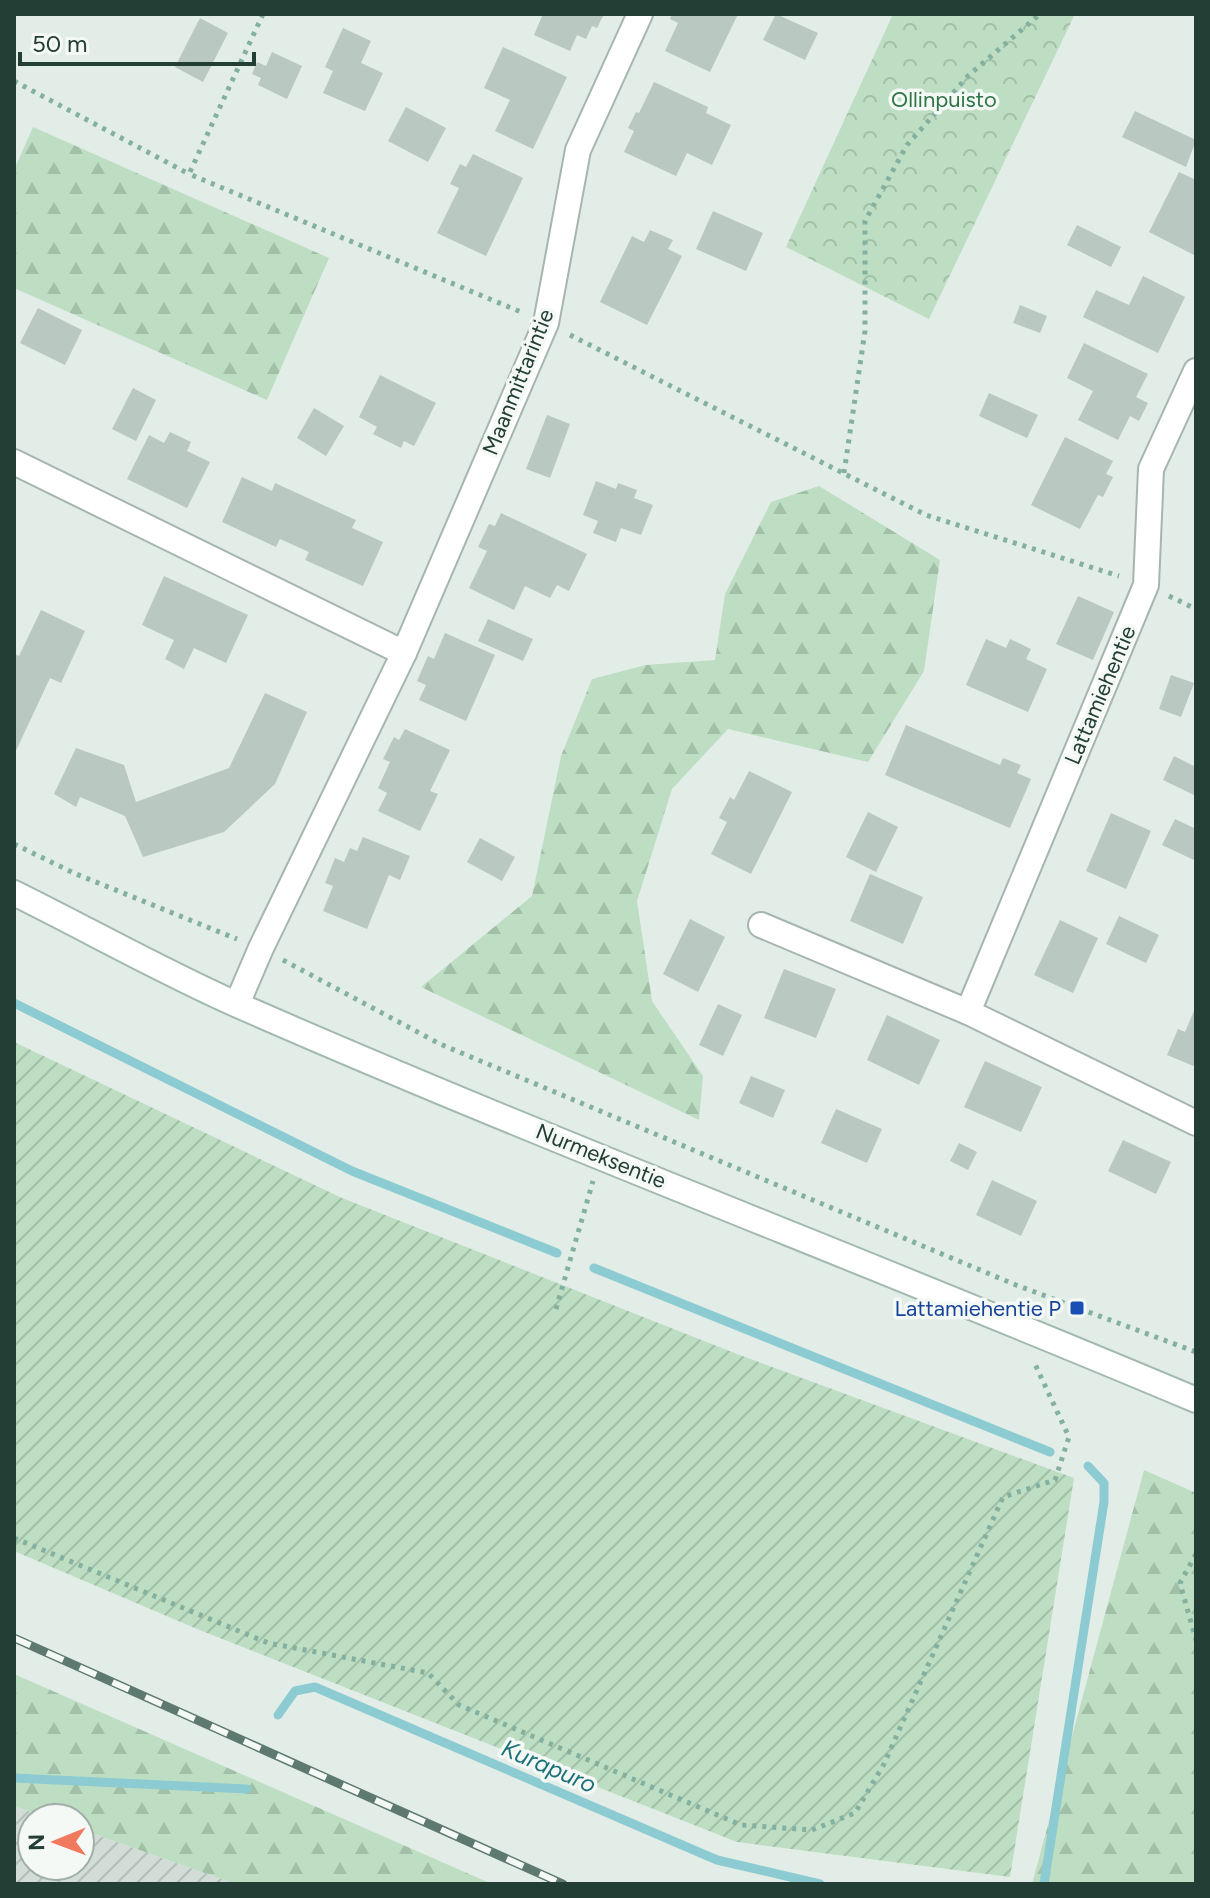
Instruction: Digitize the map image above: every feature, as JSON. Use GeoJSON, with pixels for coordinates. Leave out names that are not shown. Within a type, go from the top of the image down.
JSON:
{"type":"FeatureCollection","features":[{"type":"Feature","properties":{"kind":"street","name":"Maanmittarintie"},"geometry":{"type":"LineString","coordinates":[[237,1004],[404,653],[546,323],[578,150],[640,14]]}},
{"type":"Feature","properties":{"kind":"street","name":"Lattamiehentie"},"geometry":{"type":"LineString","coordinates":[[968,1012],[1146,585],[1151,469],[1196,371]]}},
{"type":"Feature","properties":{"kind":"street"},"geometry":{"type":"LineString","coordinates":[[14,462],[404,653]]}},
{"type":"Feature","properties":{"kind":"street","name":"Nurmeksentie"},"geometry":{"type":"LineString","coordinates":[[14,893],[237,1004],[600,1157],[1017,1324],[1196,1400]]}},
{"type":"Feature","properties":{"kind":"street"},"geometry":{"type":"LineString","coordinates":[[761,925],[968,1012],[1196,1123]]}},
{"type":"Feature","properties":{"kind":"path"},"geometry":{"type":"LineString","coordinates":[[189,174],[263,14]]}},
{"type":"Feature","properties":{"kind":"path"},"geometry":{"type":"LineString","coordinates":[[844,473],[865,331],[865,221],[907,145],[969,75],[1040,14]]}},
{"type":"Feature","properties":{"kind":"path"},"geometry":{"type":"LineString","coordinates":[[14,81],[189,174],[546,323],[926,515],[1146,585],[1196,609]]}},
{"type":"Feature","properties":{"kind":"path"},"geometry":{"type":"LineString","coordinates":[[14,844],[76,874],[261,948],[440,1044],[1016,1285],[1196,1352]]}},
{"type":"Feature","properties":{"kind":"path"},"geometry":{"type":"LineString","coordinates":[[556,1309],[600,1157]]}},
{"type":"Feature","properties":{"kind":"path"},"geometry":{"type":"LineString","coordinates":[[14,1538],[268,1643],[428,1673],[459,1705],[741,1825],[812,1830],[855,1813],[884,1764],[1003,1497],[1055,1480],[1069,1437],[1017,1324]]}},
{"type":"Feature","properties":{"kind":"path"},"geometry":{"type":"LineString","coordinates":[[1196,1554],[1180,1583],[1196,1640]]}},
{"type":"Feature","properties":{"kind":"shaded area"},"geometry":{"type":"Polygon","coordinates":[[[14,1806],[16,1882],[96,1882],[96,1835],[236,1884],[14,1884],[14,1806]]]}},
{"type":"Feature","properties":{"kind":"green space","name":"Ollinpuisto"},"geometry":{"type":"Polygon","coordinates":[[[893,14],[1075,14],[929,319],[786,247],[893,14]]]}},
{"type":"Feature","properties":{"kind":"green space"},"geometry":{"type":"Polygon","coordinates":[[[33,127],[329,258],[267,400],[14,288],[14,170],[33,127]]]}},
{"type":"Feature","properties":{"kind":"green space"},"geometry":{"type":"Polygon","coordinates":[[[819,486],[940,560],[924,671],[868,762],[728,729],[672,789],[637,901],[652,1001],[703,1076],[699,1120],[421,987],[532,896],[561,756],[592,679],[646,665],[715,660],[725,594],[771,502],[819,486]]]}},
{"type":"Feature","properties":{"kind":"green space"},"geometry":{"type":"Polygon","coordinates":[[[14,1042],[342,1198],[737,1354],[1074,1478],[1010,1877],[737,1842],[197,1629],[14,1551],[14,1042]]]}},
{"type":"Feature","properties":{"kind":"green space"},"geometry":{"type":"Polygon","coordinates":[[[1144,1470],[1196,1493],[1196,1884],[1032,1884],[1144,1470]]]}},
{"type":"Feature","properties":{"kind":"green space"},"geometry":{"type":"Polygon","coordinates":[[[14,1674],[492,1884],[236,1884],[96,1835],[96,1802],[16,1802],[14,1806],[14,1674]]]}},
{"type":"Feature","properties":{"kind":"building"},"geometry":{"type":"Polygon","coordinates":[[[543,14],[604,14],[597,28],[592,26],[586,39],[577,35],[570,51],[534,35],[543,14]]]}},
{"type":"Feature","properties":{"kind":"building"},"geometry":{"type":"Polygon","coordinates":[[[672,14],[738,14],[710,72],[665,51],[678,23],[670,19],[672,14]]]}},
{"type":"Feature","properties":{"kind":"building"},"geometry":{"type":"Polygon","coordinates":[[[776,14],[818,33],[805,60],[763,40],[776,14]]]}},
{"type":"Feature","properties":{"kind":"building"},"geometry":{"type":"Polygon","coordinates":[[[200,18],[228,33],[203,82],[175,67],[200,18]]]}},
{"type":"Feature","properties":{"kind":"building"},"geometry":{"type":"Polygon","coordinates":[[[343,28],[371,41],[361,63],[383,73],[365,111],[323,93],[333,71],[325,67],[343,28]]]}},
{"type":"Feature","properties":{"kind":"building"},"geometry":{"type":"Polygon","coordinates":[[[503,47],[567,77],[533,149],[495,131],[510,100],[484,88],[503,47]]]}},
{"type":"Feature","properties":{"kind":"building"},"geometry":{"type":"Polygon","coordinates":[[[272,52],[302,66],[287,99],[258,85],[261,78],[252,74],[257,62],[266,66],[272,52]]]}},
{"type":"Feature","properties":{"kind":"building"},"geometry":{"type":"Polygon","coordinates":[[[654,82],[708,107],[706,113],[731,125],[712,165],[687,153],[676,176],[624,152],[634,131],[628,128],[654,82]]]}},
{"type":"Feature","properties":{"kind":"building"},"geometry":{"type":"Polygon","coordinates":[[[406,107],[446,128],[428,162],[388,141],[406,107]]]}},
{"type":"Feature","properties":{"kind":"building"},"geometry":{"type":"Polygon","coordinates":[[[1135,111],[1196,140],[1186,167],[1122,137],[1135,111]]]}},
{"type":"Feature","properties":{"kind":"building"},"geometry":{"type":"Polygon","coordinates":[[[473,154],[523,178],[486,256],[437,233],[459,188],[450,184],[460,164],[466,167],[473,154]]]}},
{"type":"Feature","properties":{"kind":"building"},"geometry":{"type":"Polygon","coordinates":[[[1179,172],[1196,180],[1196,256],[1149,232],[1179,172]]]}},
{"type":"Feature","properties":{"kind":"building"},"geometry":{"type":"Polygon","coordinates":[[[713,211],[763,233],[746,271],[696,249],[713,211]]]}},
{"type":"Feature","properties":{"kind":"building"},"geometry":{"type":"Polygon","coordinates":[[[1077,225],[1121,247],[1111,267],[1067,245],[1077,225]]]}},
{"type":"Feature","properties":{"kind":"building"},"geometry":{"type":"Polygon","coordinates":[[[650,230],[673,240],[668,249],[682,256],[647,325],[600,302],[632,236],[644,242],[650,230]]]}},
{"type":"Feature","properties":{"kind":"building"},"geometry":{"type":"Polygon","coordinates":[[[1143,276],[1185,297],[1158,353],[1083,317],[1096,290],[1129,305],[1143,276]]]}},
{"type":"Feature","properties":{"kind":"building"},"geometry":{"type":"Polygon","coordinates":[[[1020,305],[1047,316],[1040,333],[1013,323],[1020,305]]]}},
{"type":"Feature","properties":{"kind":"building"},"geometry":{"type":"Polygon","coordinates":[[[38,308],[82,330],[65,365],[20,343],[38,308]]]}},
{"type":"Feature","properties":{"kind":"building"},"geometry":{"type":"Polygon","coordinates":[[[1084,343],[1148,374],[1136,397],[1148,403],[1139,421],[1130,416],[1118,440],[1078,420],[1093,391],[1067,378],[1084,343]]]}},
{"type":"Feature","properties":{"kind":"building"},"geometry":{"type":"Polygon","coordinates":[[[380,375],[436,403],[414,446],[404,441],[401,448],[373,434],[377,427],[359,417],[380,375]]]}},
{"type":"Feature","properties":{"kind":"building"},"geometry":{"type":"Polygon","coordinates":[[[133,388],[156,400],[136,441],[112,429],[133,388]]]}},
{"type":"Feature","properties":{"kind":"building"},"geometry":{"type":"Polygon","coordinates":[[[989,393],[1038,415],[1027,438],[979,416],[989,393]]]}},
{"type":"Feature","properties":{"kind":"building"},"geometry":{"type":"Polygon","coordinates":[[[314,408],[344,426],[326,456],[297,438],[314,408]]]}},
{"type":"Feature","properties":{"kind":"building"},"geometry":{"type":"Polygon","coordinates":[[[547,415],[570,424],[550,478],[526,469],[547,415]]]}},
{"type":"Feature","properties":{"kind":"building"},"geometry":{"type":"Polygon","coordinates":[[[170,432],[191,442],[187,451],[210,462],[187,508],[127,479],[149,435],[164,443],[170,432]]]}},
{"type":"Feature","properties":{"kind":"building"},"geometry":{"type":"Polygon","coordinates":[[[1065,437],[1113,461],[1106,474],[1113,477],[1103,497],[1098,495],[1080,529],[1031,505],[1065,437]]]}},
{"type":"Feature","properties":{"kind":"building"},"geometry":{"type":"Polygon","coordinates":[[[242,477],[272,491],[275,483],[356,520],[352,528],[383,542],[363,586],[305,560],[309,552],[280,539],[276,547],[222,522],[242,477]]]}},
{"type":"Feature","properties":{"kind":"building"},"geometry":{"type":"Polygon","coordinates":[[[596,481],[616,489],[618,483],[637,490],[634,498],[653,505],[641,535],[621,528],[616,542],[593,533],[598,521],[583,515],[596,481]]]}},
{"type":"Feature","properties":{"kind":"building"},"geometry":{"type":"Polygon","coordinates":[[[501,513],[587,554],[569,591],[557,585],[550,598],[525,586],[514,610],[469,588],[487,551],[478,547],[489,524],[495,526],[501,513]]]}},
{"type":"Feature","properties":{"kind":"building"},"geometry":{"type":"Polygon","coordinates":[[[164,576],[248,615],[226,663],[194,648],[184,669],[165,659],[174,640],[142,625],[164,576]]]}},
{"type":"Feature","properties":{"kind":"building"},"geometry":{"type":"Polygon","coordinates":[[[1078,596],[1114,612],[1093,660],[1056,644],[1078,596]]]}},
{"type":"Feature","properties":{"kind":"building"},"geometry":{"type":"Polygon","coordinates":[[[41,610],[85,631],[61,683],[50,678],[14,755],[14,654],[19,656],[41,610]]]}},
{"type":"Feature","properties":{"kind":"building"},"geometry":{"type":"Polygon","coordinates":[[[488,619],[533,639],[523,661],[478,641],[488,619]]]}},
{"type":"Feature","properties":{"kind":"building"},"geometry":{"type":"Polygon","coordinates":[[[445,633],[495,655],[466,721],[419,700],[426,685],[417,681],[428,656],[434,659],[445,633]]]}},
{"type":"Feature","properties":{"kind":"building"},"geometry":{"type":"Polygon","coordinates":[[[986,639],[1006,648],[1010,639],[1031,649],[1026,659],[1047,669],[1028,712],[966,685],[986,639]]]}},
{"type":"Feature","properties":{"kind":"building"},"geometry":{"type":"Polygon","coordinates":[[[1171,675],[1194,683],[1181,717],[1159,709],[1171,675]]]}},
{"type":"Feature","properties":{"kind":"building"},"geometry":{"type":"Polygon","coordinates":[[[265,693],[307,712],[275,784],[224,832],[143,857],[125,816],[80,797],[76,807],[54,794],[76,748],[124,765],[136,802],[229,768],[265,693]]]}},
{"type":"Feature","properties":{"kind":"building"},"geometry":{"type":"Polygon","coordinates":[[[906,725],[1000,765],[1003,758],[1021,765],[1017,773],[1031,779],[1010,828],[885,775],[906,725]]]}},
{"type":"Feature","properties":{"kind":"building"},"geometry":{"type":"Polygon","coordinates":[[[405,729],[450,750],[430,791],[438,794],[420,831],[378,811],[387,793],[378,788],[390,762],[383,759],[394,737],[399,740],[405,729]]]}},
{"type":"Feature","properties":{"kind":"building"},"geometry":{"type":"Polygon","coordinates":[[[1174,756],[1196,767],[1194,795],[1163,780],[1174,756]]]}},
{"type":"Feature","properties":{"kind":"building"},"geometry":{"type":"Polygon","coordinates":[[[749,771],[792,792],[751,874],[711,854],[727,822],[719,818],[730,797],[734,800],[749,771]]]}},
{"type":"Feature","properties":{"kind":"building"},"geometry":{"type":"Polygon","coordinates":[[[868,812],[898,827],[876,872],[846,857],[868,812]]]}},
{"type":"Feature","properties":{"kind":"building"},"geometry":{"type":"Polygon","coordinates":[[[1111,813],[1151,831],[1126,889],[1086,871],[1111,813]]]}},
{"type":"Feature","properties":{"kind":"building"},"geometry":{"type":"Polygon","coordinates":[[[1175,819],[1196,829],[1196,861],[1162,845],[1175,819]]]}},
{"type":"Feature","properties":{"kind":"building"},"geometry":{"type":"Polygon","coordinates":[[[363,837],[410,856],[400,880],[389,875],[367,929],[323,911],[333,886],[325,883],[335,858],[344,862],[350,848],[357,851],[363,837]]]}},
{"type":"Feature","properties":{"kind":"building"},"geometry":{"type":"Polygon","coordinates":[[[480,838],[515,857],[502,881],[467,862],[480,838]]]}},
{"type":"Feature","properties":{"kind":"building"},"geometry":{"type":"Polygon","coordinates":[[[870,874],[923,897],[903,944],[850,921],[870,874]]]}},
{"type":"Feature","properties":{"kind":"building"},"geometry":{"type":"Polygon","coordinates":[[[1119,916],[1159,935],[1146,963],[1106,944],[1119,916]]]}},
{"type":"Feature","properties":{"kind":"building"},"geometry":{"type":"Polygon","coordinates":[[[690,919],[725,937],[698,992],[663,974],[690,919]]]}},
{"type":"Feature","properties":{"kind":"building"},"geometry":{"type":"Polygon","coordinates":[[[1060,920],[1098,938],[1073,993],[1034,975],[1060,920]]]}},
{"type":"Feature","properties":{"kind":"building"},"geometry":{"type":"Polygon","coordinates":[[[784,969],[836,989],[816,1038],[764,1018],[784,969]]]}},
{"type":"Feature","properties":{"kind":"building"},"geometry":{"type":"Polygon","coordinates":[[[718,1004],[742,1015],[723,1056],[699,1045],[718,1004]]]}},
{"type":"Feature","properties":{"kind":"building"},"geometry":{"type":"Polygon","coordinates":[[[1196,1006],[1196,1067],[1167,1055],[1178,1029],[1185,1032],[1196,1006]]]}},
{"type":"Feature","properties":{"kind":"building"},"geometry":{"type":"Polygon","coordinates":[[[887,1015],[940,1040],[919,1085],[867,1060],[887,1015]]]}},
{"type":"Feature","properties":{"kind":"building"},"geometry":{"type":"Polygon","coordinates":[[[985,1061],[1042,1087],[1021,1132],[964,1107],[985,1061]]]}},
{"type":"Feature","properties":{"kind":"building"},"geometry":{"type":"Polygon","coordinates":[[[751,1076],[785,1090],[773,1118],[739,1103],[751,1076]]]}},
{"type":"Feature","properties":{"kind":"building"},"geometry":{"type":"Polygon","coordinates":[[[836,1109],[882,1129],[867,1163],[821,1143],[836,1109]]]}},
{"type":"Feature","properties":{"kind":"building"},"geometry":{"type":"Polygon","coordinates":[[[1123,1140],[1171,1162],[1156,1194],[1108,1171],[1123,1140]]]}},
{"type":"Feature","properties":{"kind":"building"},"geometry":{"type":"Polygon","coordinates":[[[959,1143],[977,1152],[968,1170],[950,1161],[959,1143]]]}},
{"type":"Feature","properties":{"kind":"building"},"geometry":{"type":"Polygon","coordinates":[[[992,1180],[1037,1201],[1021,1236],[976,1215],[992,1180]]]}},
{"type":"Feature","properties":{"kind":"waterway"},"geometry":{"type":"LineString","coordinates":[[14,1003],[352,1171],[557,1253]]}},
{"type":"Feature","properties":{"kind":"waterway"},"geometry":{"type":"LineString","coordinates":[[594,1268],[1050,1452]]}},
{"type":"Feature","properties":{"kind":"waterway"},"geometry":{"type":"LineString","coordinates":[[1044,1884],[1104,1502],[1104,1483],[1088,1466]]}},
{"type":"Feature","properties":{"kind":"waterway","name":"Kurapuro"},"geometry":{"type":"LineString","coordinates":[[278,1715],[295,1691],[315,1687],[717,1860],[820,1884]]}},
{"type":"Feature","properties":{"kind":"waterway"},"geometry":{"type":"LineString","coordinates":[[14,1778],[247,1789]]}},
{"type":"Feature","properties":{"kind":"railway"},"geometry":{"type":"LineString","coordinates":[[14,1638],[563,1884]]}},
{"type":"Feature","properties":{"kind":"place","name":"Lattamiehentie P"},"geometry":{"type":"Point","coordinates":[1077,1308]}}]}
